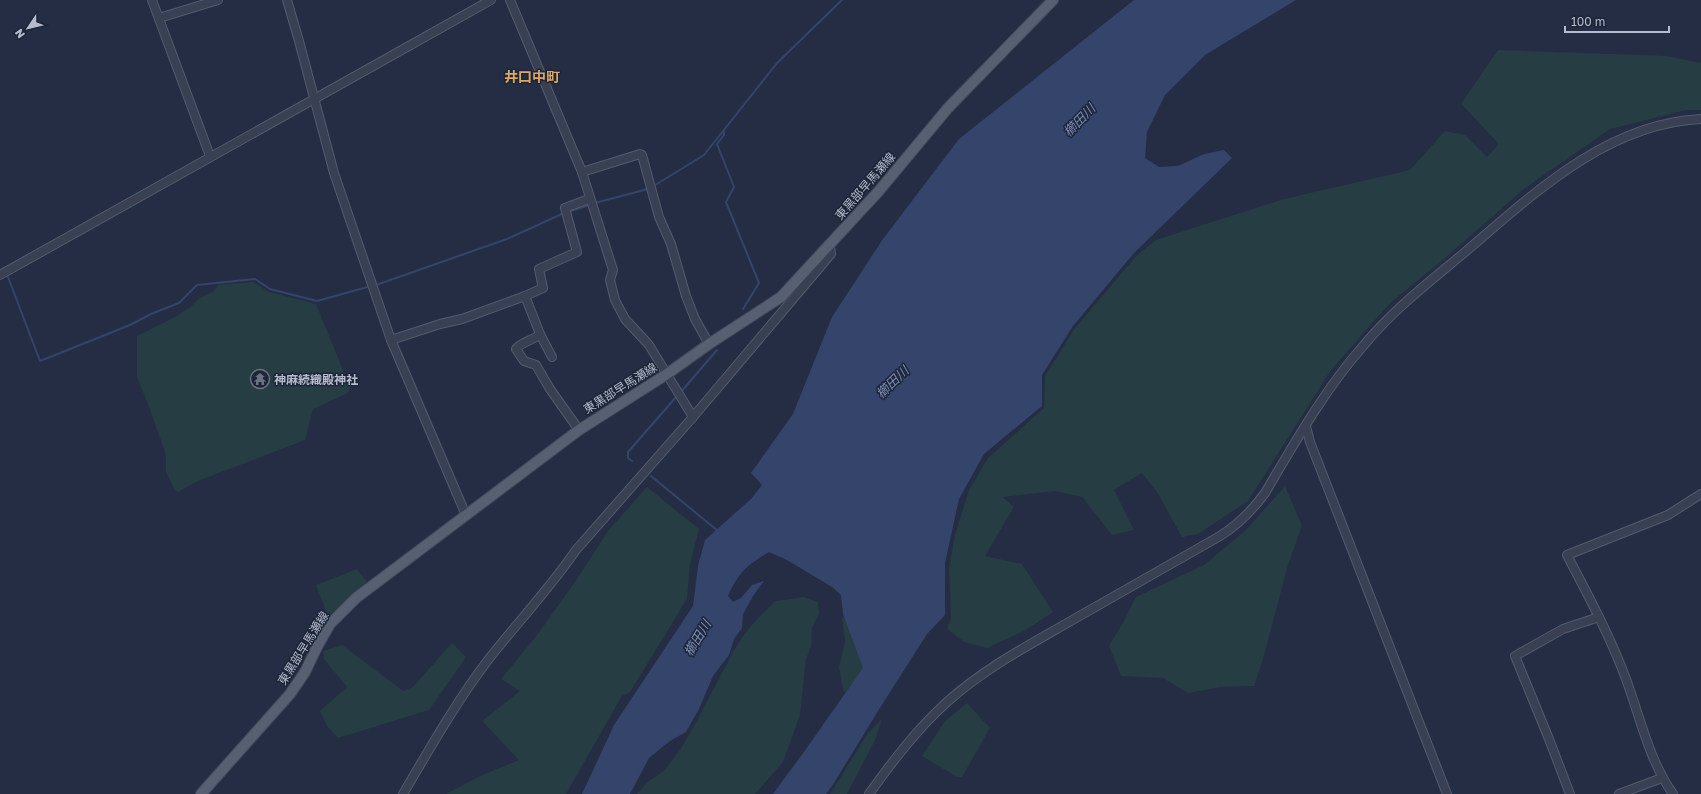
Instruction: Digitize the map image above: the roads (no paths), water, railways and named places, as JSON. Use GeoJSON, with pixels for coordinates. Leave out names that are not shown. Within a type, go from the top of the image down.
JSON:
{"type":"FeatureCollection","features":[{"type":"Feature","properties":{"kind":"main road","name":"東黒部早馬瀬線"},"geometry":{"type":"LineString","coordinates":[[201,794],[290,694],[306,672],[318,645],[330,624],[356,598],[579,430],[668,377],[709,344],[781,297],[830,246],[878,192],[948,108],[1053,0]]}},
{"type":"Feature","properties":{"kind":"street"},"geometry":{"type":"LineString","coordinates":[[152,0],[210,156]]}},
{"type":"Feature","properties":{"kind":"street"},"geometry":{"type":"LineString","coordinates":[[159,18],[218,0]]}},
{"type":"Feature","properties":{"kind":"street"},"geometry":{"type":"LineString","coordinates":[[287,0],[334,173],[391,340],[466,515]]}},
{"type":"Feature","properties":{"kind":"street"},"geometry":{"type":"LineString","coordinates":[[0,275],[210,156],[491,0]]}},
{"type":"Feature","properties":{"kind":"street"},"geometry":{"type":"LineString","coordinates":[[510,0],[582,172],[613,270],[610,280],[615,300],[625,319],[649,345],[693,417]]}},
{"type":"Feature","properties":{"kind":"street"},"geometry":{"type":"LineString","coordinates":[[869,794],[904,747],[934,714],[980,675],[1018,651],[1240,523],[1265,493],[1306,426],[1340,376],[1380,327],[1415,294],[1536,194],[1580,161],[1616,141],[1661,125],[1701,119]]}},
{"type":"Feature","properties":{"kind":"street"},"geometry":{"type":"LineString","coordinates":[[582,172],[640,154],[659,217],[672,244],[691,309],[709,344]]}},
{"type":"Feature","properties":{"kind":"street"},"geometry":{"type":"LineString","coordinates":[[391,340],[440,324],[462,319],[543,288],[539,269],[577,252],[565,208],[591,203]]}},
{"type":"Feature","properties":{"kind":"street"},"geometry":{"type":"LineString","coordinates":[[403,794],[453,710],[488,661],[576,550],[693,417],[831,254],[830,246]]}},
{"type":"Feature","properties":{"kind":"street"},"geometry":{"type":"LineString","coordinates":[[525,296],[540,334],[552,358]]}},
{"type":"Feature","properties":{"kind":"street"},"geometry":{"type":"LineString","coordinates":[[540,334],[536,338],[518,346],[516,349],[524,361],[536,365],[550,389],[579,430]]}},
{"type":"Feature","properties":{"kind":"street"},"geometry":{"type":"LineString","coordinates":[[1306,426],[1310,442],[1447,794]]}},
{"type":"Feature","properties":{"kind":"street"},"geometry":{"type":"LineString","coordinates":[[1673,794],[1662,778],[1625,678],[1599,617],[1567,555],[1668,516],[1701,494]]}},
{"type":"Feature","properties":{"kind":"street"},"geometry":{"type":"LineString","coordinates":[[1570,794],[1515,656],[1563,629],[1599,617]]}},
{"type":"Feature","properties":{"kind":"street"},"geometry":{"type":"LineString","coordinates":[[1619,794],[1662,778]]}},
{"type":"Feature","properties":{"kind":"water","name":"櫛田川"},"geometry":{"type":"Polygon","coordinates":[[[1134,0],[1296,0],[1205,55],[1165,95],[1147,132],[1145,158],[1159,167],[1178,166],[1204,154],[1224,150],[1232,158],[1134,253],[1073,326],[1042,375],[1042,406],[984,454],[959,499],[945,563],[945,615],[927,634],[834,783],[826,794],[773,794],[863,668],[843,614],[841,595],[832,587],[787,560],[769,552],[744,570],[728,596],[733,602],[741,598],[752,585],[764,581],[753,596],[743,614],[742,628],[734,639],[729,655],[713,676],[699,709],[686,732],[670,741],[649,758],[630,794],[582,794],[614,725],[693,606],[698,566],[705,540],[752,498],[762,485],[751,473],[793,414],[832,317],[883,239],[959,139],[1134,0]]]}},
{"type":"Feature","properties":{"kind":"waterway"},"geometry":{"type":"LineString","coordinates":[[652,187],[704,155],[777,63],[842,0]]}},
{"type":"Feature","properties":{"kind":"waterway"},"geometry":{"type":"LineString","coordinates":[[724,132],[724,135],[717,144],[734,187],[726,202],[759,283],[743,309]]}},
{"type":"Feature","properties":{"kind":"waterway"},"geometry":{"type":"LineString","coordinates":[[595,203],[648,189]]}},
{"type":"Feature","properties":{"kind":"waterway"},"geometry":{"type":"LineString","coordinates":[[568,212],[590,205]]}},
{"type":"Feature","properties":{"kind":"waterway"},"geometry":{"type":"LineString","coordinates":[[376,285],[507,239],[564,213]]}},
{"type":"Feature","properties":{"kind":"waterway"},"geometry":{"type":"LineString","coordinates":[[8,277],[40,361],[130,325],[151,314],[179,303],[197,285],[255,279],[270,289],[317,301],[371,286]]}},
{"type":"Feature","properties":{"kind":"waterway"},"geometry":{"type":"LineString","coordinates":[[680,393],[717,350]]}},
{"type":"Feature","properties":{"kind":"waterway"},"geometry":{"type":"LineString","coordinates":[[632,461],[628,458],[628,452],[677,396]]}},
{"type":"Feature","properties":{"kind":"waterway"},"geometry":{"type":"LineString","coordinates":[[651,476],[718,531]]}},
{"type":"Feature","properties":{"kind":"place","name":"神麻続織殿神社"},"geometry":{"type":"Point","coordinates":[260,379]}},
{"type":"Feature","properties":{"kind":"district","name":"井口中町"},"geometry":{"type":"Point","coordinates":[532,76]}}]}
